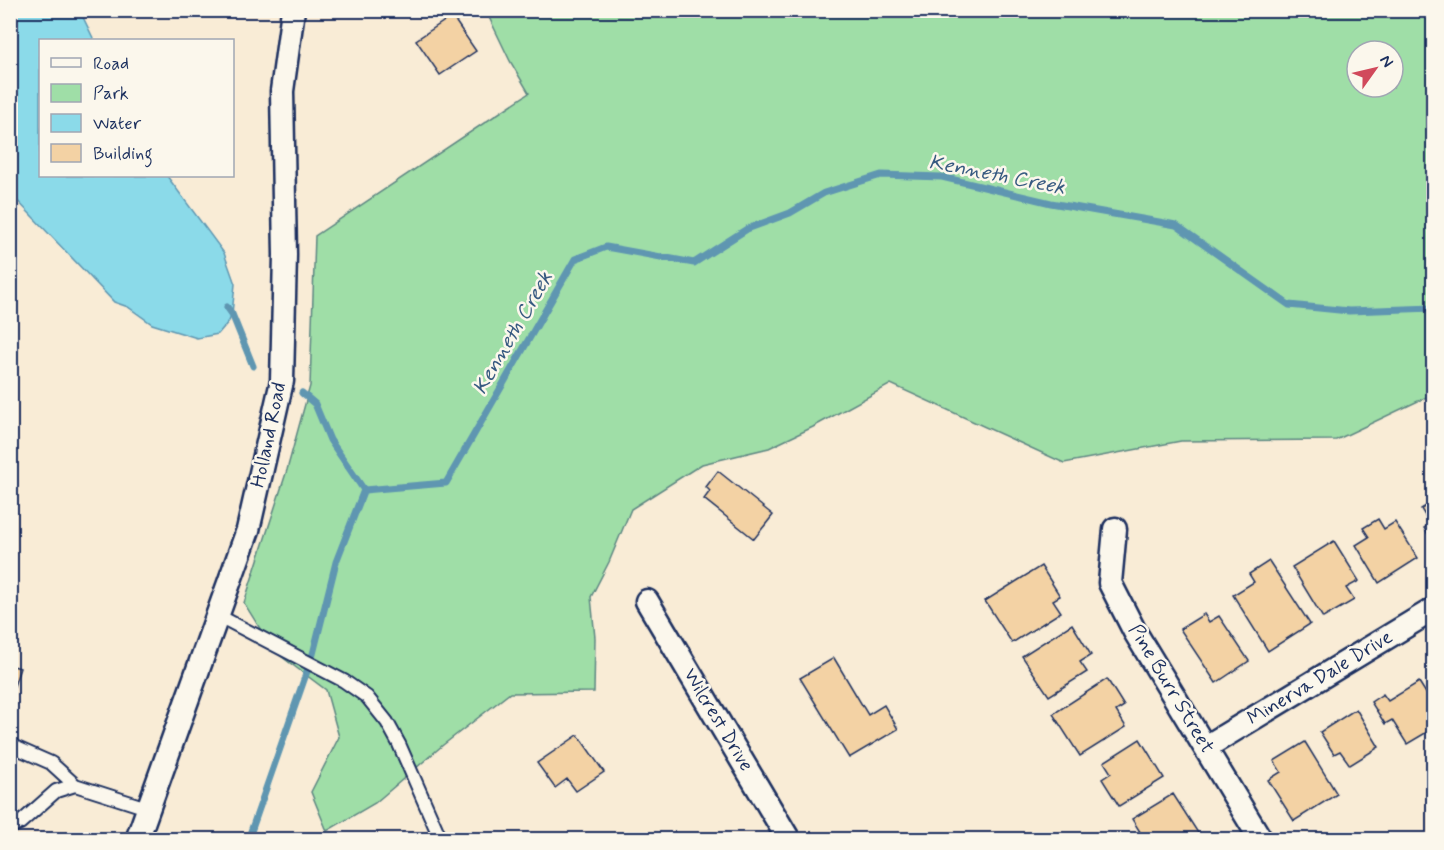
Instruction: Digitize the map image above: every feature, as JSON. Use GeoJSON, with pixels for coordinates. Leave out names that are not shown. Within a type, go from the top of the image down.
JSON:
{"type":"FeatureCollection","features":[{"type":"Feature","properties":{"kind":"street","name":"Holland Road"},"geometry":{"type":"LineString","coordinates":[[136,840],[248,530],[282,381],[285,267],[282,91],[293,10]]}},
{"type":"Feature","properties":{"kind":"street","name":"Pine Burr Street"},"geometry":{"type":"LineString","coordinates":[[1115,529],[1110,583],[1135,632],[1261,840]]}},
{"type":"Feature","properties":{"kind":"street","name":"Wilcrest Drive"},"geometry":{"type":"LineString","coordinates":[[647,601],[789,840]]}},
{"type":"Feature","properties":{"kind":"street","name":"Minerva Dale Drive"},"geometry":{"type":"LineString","coordinates":[[1206,747],[1434,609]]}},
{"type":"Feature","properties":{"kind":"lane"},"geometry":{"type":"LineString","coordinates":[[217,615],[344,681],[368,697],[387,722],[441,840]]}},
{"type":"Feature","properties":{"kind":"lane"},"geometry":{"type":"LineString","coordinates":[[10,745],[51,763],[75,785],[147,808]]}},
{"type":"Feature","properties":{"kind":"lane"},"geometry":{"type":"LineString","coordinates":[[10,827],[20,824],[56,791],[75,785]]}},
{"type":"Feature","properties":{"kind":"green space"},"geometry":{"type":"Polygon","coordinates":[[[486,11],[1433,11],[1433,394],[1336,440],[1181,441],[1064,463],[891,384],[813,427],[769,448],[702,464],[631,509],[609,562],[591,597],[595,638],[594,692],[510,693],[443,745],[375,803],[327,831],[311,792],[339,737],[326,690],[274,651],[244,603],[287,470],[310,386],[315,236],[529,93],[510,61],[486,11]]]}},
{"type":"Feature","properties":{"kind":"water"},"geometry":{"type":"Polygon","coordinates":[[[11,10],[80,11],[94,39],[39,39],[39,177],[168,177],[224,253],[235,284],[232,314],[229,321],[218,334],[197,338],[152,324],[128,307],[114,302],[11,194],[11,10]]]}},
{"type":"Feature","properties":{"kind":"building"},"geometry":{"type":"Polygon","coordinates":[[[452,16],[476,51],[440,75],[416,40],[452,16]]]}},
{"type":"Feature","properties":{"kind":"building"},"geometry":{"type":"Polygon","coordinates":[[[718,471],[773,515],[754,539],[704,499],[710,491],[706,487],[718,471]]]}},
{"type":"Feature","properties":{"kind":"building"},"geometry":{"type":"Polygon","coordinates":[[[1434,501],[1434,544],[1424,528],[1430,524],[1421,509],[1434,501]]]}},
{"type":"Feature","properties":{"kind":"building"},"geometry":{"type":"Polygon","coordinates":[[[1378,519],[1384,529],[1395,522],[1418,558],[1379,583],[1356,545],[1369,537],[1363,528],[1378,519]]]}},
{"type":"Feature","properties":{"kind":"building"},"geometry":{"type":"Polygon","coordinates":[[[1334,541],[1359,581],[1346,588],[1354,600],[1323,618],[1292,567],[1334,541]]]}},
{"type":"Feature","properties":{"kind":"building"},"geometry":{"type":"Polygon","coordinates":[[[1269,561],[1310,624],[1268,651],[1233,595],[1254,582],[1249,574],[1269,561]]]}},
{"type":"Feature","properties":{"kind":"building"},"geometry":{"type":"Polygon","coordinates":[[[1041,566],[1060,596],[1053,600],[1061,612],[1012,643],[985,601],[1041,566]]]}},
{"type":"Feature","properties":{"kind":"building"},"geometry":{"type":"Polygon","coordinates":[[[1204,614],[1209,622],[1219,616],[1249,661],[1216,683],[1180,629],[1204,614]]]}},
{"type":"Feature","properties":{"kind":"building"},"geometry":{"type":"Polygon","coordinates":[[[1072,624],[1091,655],[1080,662],[1087,672],[1049,696],[1022,656],[1072,624]]]}},
{"type":"Feature","properties":{"kind":"building"},"geometry":{"type":"Polygon","coordinates":[[[834,658],[868,715],[884,705],[898,729],[849,758],[800,678],[834,658]]]}},
{"type":"Feature","properties":{"kind":"building"},"geometry":{"type":"Polygon","coordinates":[[[10,665],[20,668],[10,698],[10,665]]]}},
{"type":"Feature","properties":{"kind":"building"},"geometry":{"type":"Polygon","coordinates":[[[1107,679],[1124,706],[1116,711],[1126,727],[1080,756],[1053,714],[1107,679]]]}},
{"type":"Feature","properties":{"kind":"building"},"geometry":{"type":"Polygon","coordinates":[[[1419,682],[1434,706],[1434,728],[1407,744],[1392,720],[1385,724],[1371,702],[1383,694],[1388,701],[1419,682]]]}},
{"type":"Feature","properties":{"kind":"building"},"geometry":{"type":"Polygon","coordinates":[[[1356,709],[1379,747],[1350,765],[1340,751],[1334,754],[1320,732],[1356,709]]]}},
{"type":"Feature","properties":{"kind":"building"},"geometry":{"type":"Polygon","coordinates":[[[578,735],[604,772],[576,791],[567,779],[555,788],[537,763],[578,735]]]}},
{"type":"Feature","properties":{"kind":"building"},"geometry":{"type":"Polygon","coordinates":[[[1140,739],[1164,778],[1119,806],[1102,779],[1111,773],[1104,762],[1140,739]]]}},
{"type":"Feature","properties":{"kind":"building"},"geometry":{"type":"Polygon","coordinates":[[[1305,742],[1337,794],[1294,821],[1268,780],[1281,772],[1274,761],[1305,742]]]}},
{"type":"Feature","properties":{"kind":"building"},"geometry":{"type":"Polygon","coordinates":[[[1173,794],[1200,836],[1194,840],[1145,840],[1132,819],[1173,794]]]}},
{"type":"Feature","properties":{"kind":"waterway","name":"Kenneth Creek"},"geometry":{"type":"LineString","coordinates":[[302,393],[315,404],[330,440],[364,490],[446,483],[575,259],[606,247],[694,263],[747,229],[790,213],[824,193],[881,175],[942,177],[1051,203],[1176,225],[1289,305],[1349,311],[1434,308]]}},
{"type":"Feature","properties":{"kind":"waterway","name":"Kenneth Creek"},"geometry":{"type":"LineString","coordinates":[[227,307],[253,366]]}},
{"type":"Feature","properties":{"kind":"waterway"},"geometry":{"type":"LineString","coordinates":[[248,840],[313,654],[336,562],[364,490]]}}]}
